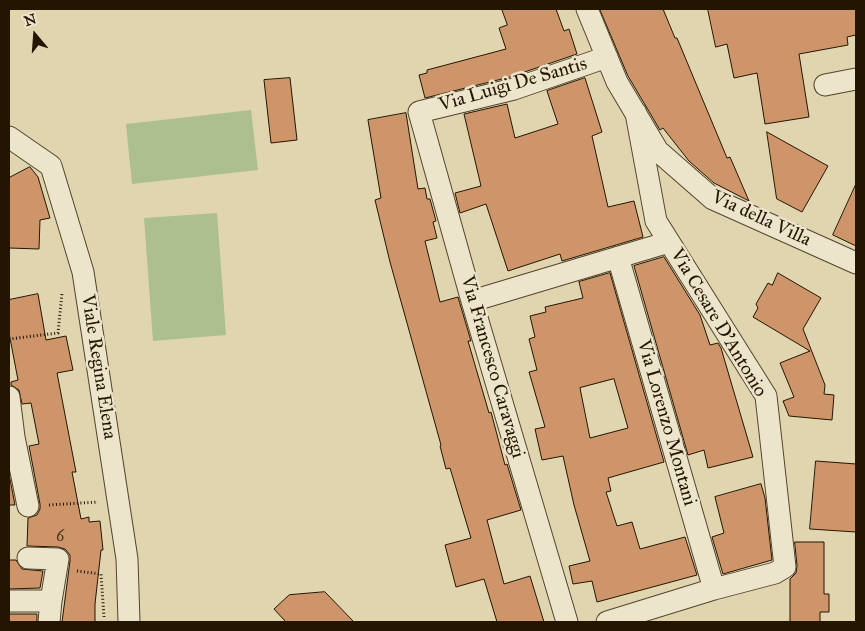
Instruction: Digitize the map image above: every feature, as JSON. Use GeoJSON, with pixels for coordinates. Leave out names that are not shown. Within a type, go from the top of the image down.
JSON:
{"type":"FeatureCollection","features":[{"type":"Feature","properties":{"kind":"street","name":"Via della Villa"},"geometry":{"type":"LineString","coordinates":[[587,9],[617,82],[658,152],[713,199],[856,263]]}},
{"type":"Feature","properties":{"kind":"street","name":"Via Luigi De Santis"},"geometry":{"type":"LineString","coordinates":[[419,112],[514,89],[607,58]]}},
{"type":"Feature","properties":{"kind":"street"},"geometry":{"type":"LineString","coordinates":[[825,85],[856,79]]}},
{"type":"Feature","properties":{"kind":"street","name":"Via Francesco Caravaggi"},"geometry":{"type":"LineString","coordinates":[[419,112],[472,301],[567,622]]}},
{"type":"Feature","properties":{"kind":"street","name":"Via Cesare D'Antonio"},"geometry":{"type":"LineString","coordinates":[[636,113],[656,221],[766,396],[785,567],[775,573],[714,589]]}},
{"type":"Feature","properties":{"kind":"street","name":"Viale Regina Elena"},"geometry":{"type":"LineString","coordinates":[[9,137],[51,166],[83,272],[127,560],[129,622]]}},
{"type":"Feature","properties":{"kind":"street"},"geometry":{"type":"LineString","coordinates":[[472,301],[669,242]]}},
{"type":"Feature","properties":{"kind":"street","name":"Via Lorenzo Montani"},"geometry":{"type":"LineString","coordinates":[[618,258],[714,589]]}},
{"type":"Feature","properties":{"kind":"street"},"geometry":{"type":"LineString","coordinates":[[9,396],[11,437],[28,506]]}},
{"type":"Feature","properties":{"kind":"street"},"geometry":{"type":"LineString","coordinates":[[9,601],[50,612],[58,559],[28,558]]}},
{"type":"Feature","properties":{"kind":"street"},"geometry":{"type":"LineString","coordinates":[[607,622],[714,589]]}},
{"type":"Feature","properties":{"kind":"path"},"geometry":{"type":"LineString","coordinates":[[9,339],[58,333],[63,290]]}},
{"type":"Feature","properties":{"kind":"path"},"geometry":{"type":"LineString","coordinates":[[28,506],[118,501]]}},
{"type":"Feature","properties":{"kind":"path"},"geometry":{"type":"LineString","coordinates":[[56,569],[101,574],[105,622]]}},
{"type":"Feature","properties":{"kind":"green space"},"geometry":{"type":"Polygon","coordinates":[[[251,110],[258,170],[132,184],[126,124],[251,110]]]}},
{"type":"Feature","properties":{"kind":"green space"},"geometry":{"type":"Polygon","coordinates":[[[217,213],[226,335],[153,341],[144,218],[217,213]]]}},
{"type":"Feature","properties":{"kind":"building"},"geometry":{"type":"Polygon","coordinates":[[[502,9],[556,9],[564,31],[569,29],[577,54],[510,77],[425,98],[419,75],[427,73],[427,70],[506,49],[499,28],[507,25],[502,9]]]}},
{"type":"Feature","properties":{"kind":"building"},"geometry":{"type":"Polygon","coordinates":[[[600,9],[663,9],[727,158],[730,157],[749,201],[714,183],[689,161],[663,128],[660,130],[628,76],[600,9]]]}},
{"type":"Feature","properties":{"kind":"building"},"geometry":{"type":"Polygon","coordinates":[[[708,9],[856,9],[856,35],[847,37],[848,45],[799,54],[809,117],[765,124],[757,73],[734,78],[727,44],[716,47],[708,9]]]}},
{"type":"Feature","properties":{"kind":"building"},"geometry":{"type":"Polygon","coordinates":[[[290,78],[297,140],[271,143],[264,80],[290,78]]]}},
{"type":"Feature","properties":{"kind":"building"},"geometry":{"type":"Polygon","coordinates":[[[585,78],[602,132],[592,136],[608,207],[634,201],[643,237],[562,261],[560,254],[508,271],[486,204],[460,213],[455,193],[481,186],[464,114],[507,104],[515,138],[558,124],[547,91],[585,78]]]}},
{"type":"Feature","properties":{"kind":"building"},"geometry":{"type":"Polygon","coordinates":[[[406,113],[418,189],[425,188],[427,199],[430,199],[436,221],[433,222],[437,238],[425,241],[440,302],[458,297],[471,341],[468,341],[489,413],[491,412],[505,465],[507,464],[521,510],[487,520],[504,584],[530,576],[544,622],[497,622],[484,579],[456,587],[445,545],[471,538],[450,468],[446,469],[375,200],[381,198],[368,120],[406,113]]]}},
{"type":"Feature","properties":{"kind":"building"},"geometry":{"type":"Polygon","coordinates":[[[767,132],[828,166],[802,212],[777,199],[767,132]]]}},
{"type":"Feature","properties":{"kind":"building"},"geometry":{"type":"Polygon","coordinates":[[[30,167],[38,177],[50,218],[40,220],[39,249],[9,248],[9,178],[30,167]]]}},
{"type":"Feature","properties":{"kind":"building"},"geometry":{"type":"Polygon","coordinates":[[[856,184],[856,246],[833,235],[856,184]]]}},
{"type":"Feature","properties":{"kind":"building"},"geometry":{"type":"Polygon","coordinates":[[[664,257],[700,315],[710,345],[718,343],[721,348],[753,457],[708,468],[704,450],[688,455],[634,266],[664,257]]]}},
{"type":"Feature","properties":{"kind":"building"},"geometry":{"type":"Polygon","coordinates":[[[610,273],[664,462],[608,478],[611,491],[606,492],[617,526],[632,522],[640,549],[685,537],[697,575],[597,602],[592,581],[573,584],[569,566],[590,561],[574,505],[563,456],[542,460],[535,429],[545,427],[529,372],[537,370],[529,339],[535,337],[530,316],[546,312],[545,307],[583,298],[579,282],[610,273]],[[614,379],[580,388],[590,438],[628,428],[614,379]]]}},
{"type":"Feature","properties":{"kind":"building"},"geometry":{"type":"Polygon","coordinates":[[[778,273],[821,298],[803,329],[825,385],[824,394],[834,395],[832,420],[789,416],[783,401],[794,397],[780,363],[810,351],[753,317],[758,308],[756,304],[768,283],[772,285],[778,273]]]}},
{"type":"Feature","properties":{"kind":"building"},"geometry":{"type":"Polygon","coordinates":[[[38,294],[46,340],[66,336],[73,370],[57,373],[76,472],[72,472],[81,519],[89,517],[89,522],[100,521],[103,550],[101,550],[95,604],[95,622],[62,622],[70,561],[70,555],[65,549],[27,546],[28,518],[37,515],[40,509],[29,446],[39,444],[31,403],[22,404],[19,390],[11,385],[11,382],[18,380],[9,333],[9,300],[38,294]]]}},
{"type":"Feature","properties":{"kind":"building"},"geometry":{"type":"Polygon","coordinates":[[[816,461],[856,464],[856,532],[810,529],[816,461]]]}},
{"type":"Feature","properties":{"kind":"building"},"geometry":{"type":"Polygon","coordinates":[[[9,474],[15,505],[9,505],[9,474]]]}},
{"type":"Feature","properties":{"kind":"building"},"geometry":{"type":"Polygon","coordinates":[[[761,484],[765,498],[772,560],[723,574],[712,537],[724,533],[715,497],[761,484]]]}},
{"type":"Feature","properties":{"kind":"building"},"geometry":{"type":"Polygon","coordinates":[[[795,542],[824,542],[824,594],[829,594],[829,612],[820,612],[820,622],[790,622],[790,579],[796,573],[797,566],[795,542]]]}},
{"type":"Feature","properties":{"kind":"building"},"geometry":{"type":"Polygon","coordinates":[[[9,560],[16,560],[22,569],[43,571],[40,588],[9,589],[9,560]]]}},
{"type":"Feature","properties":{"kind":"building"},"geometry":{"type":"Polygon","coordinates":[[[325,592],[354,622],[286,622],[274,609],[289,595],[325,592]]]}},
{"type":"Feature","properties":{"kind":"building"},"geometry":{"type":"Polygon","coordinates":[[[9,614],[37,614],[37,622],[9,622],[9,614]]]}}]}
